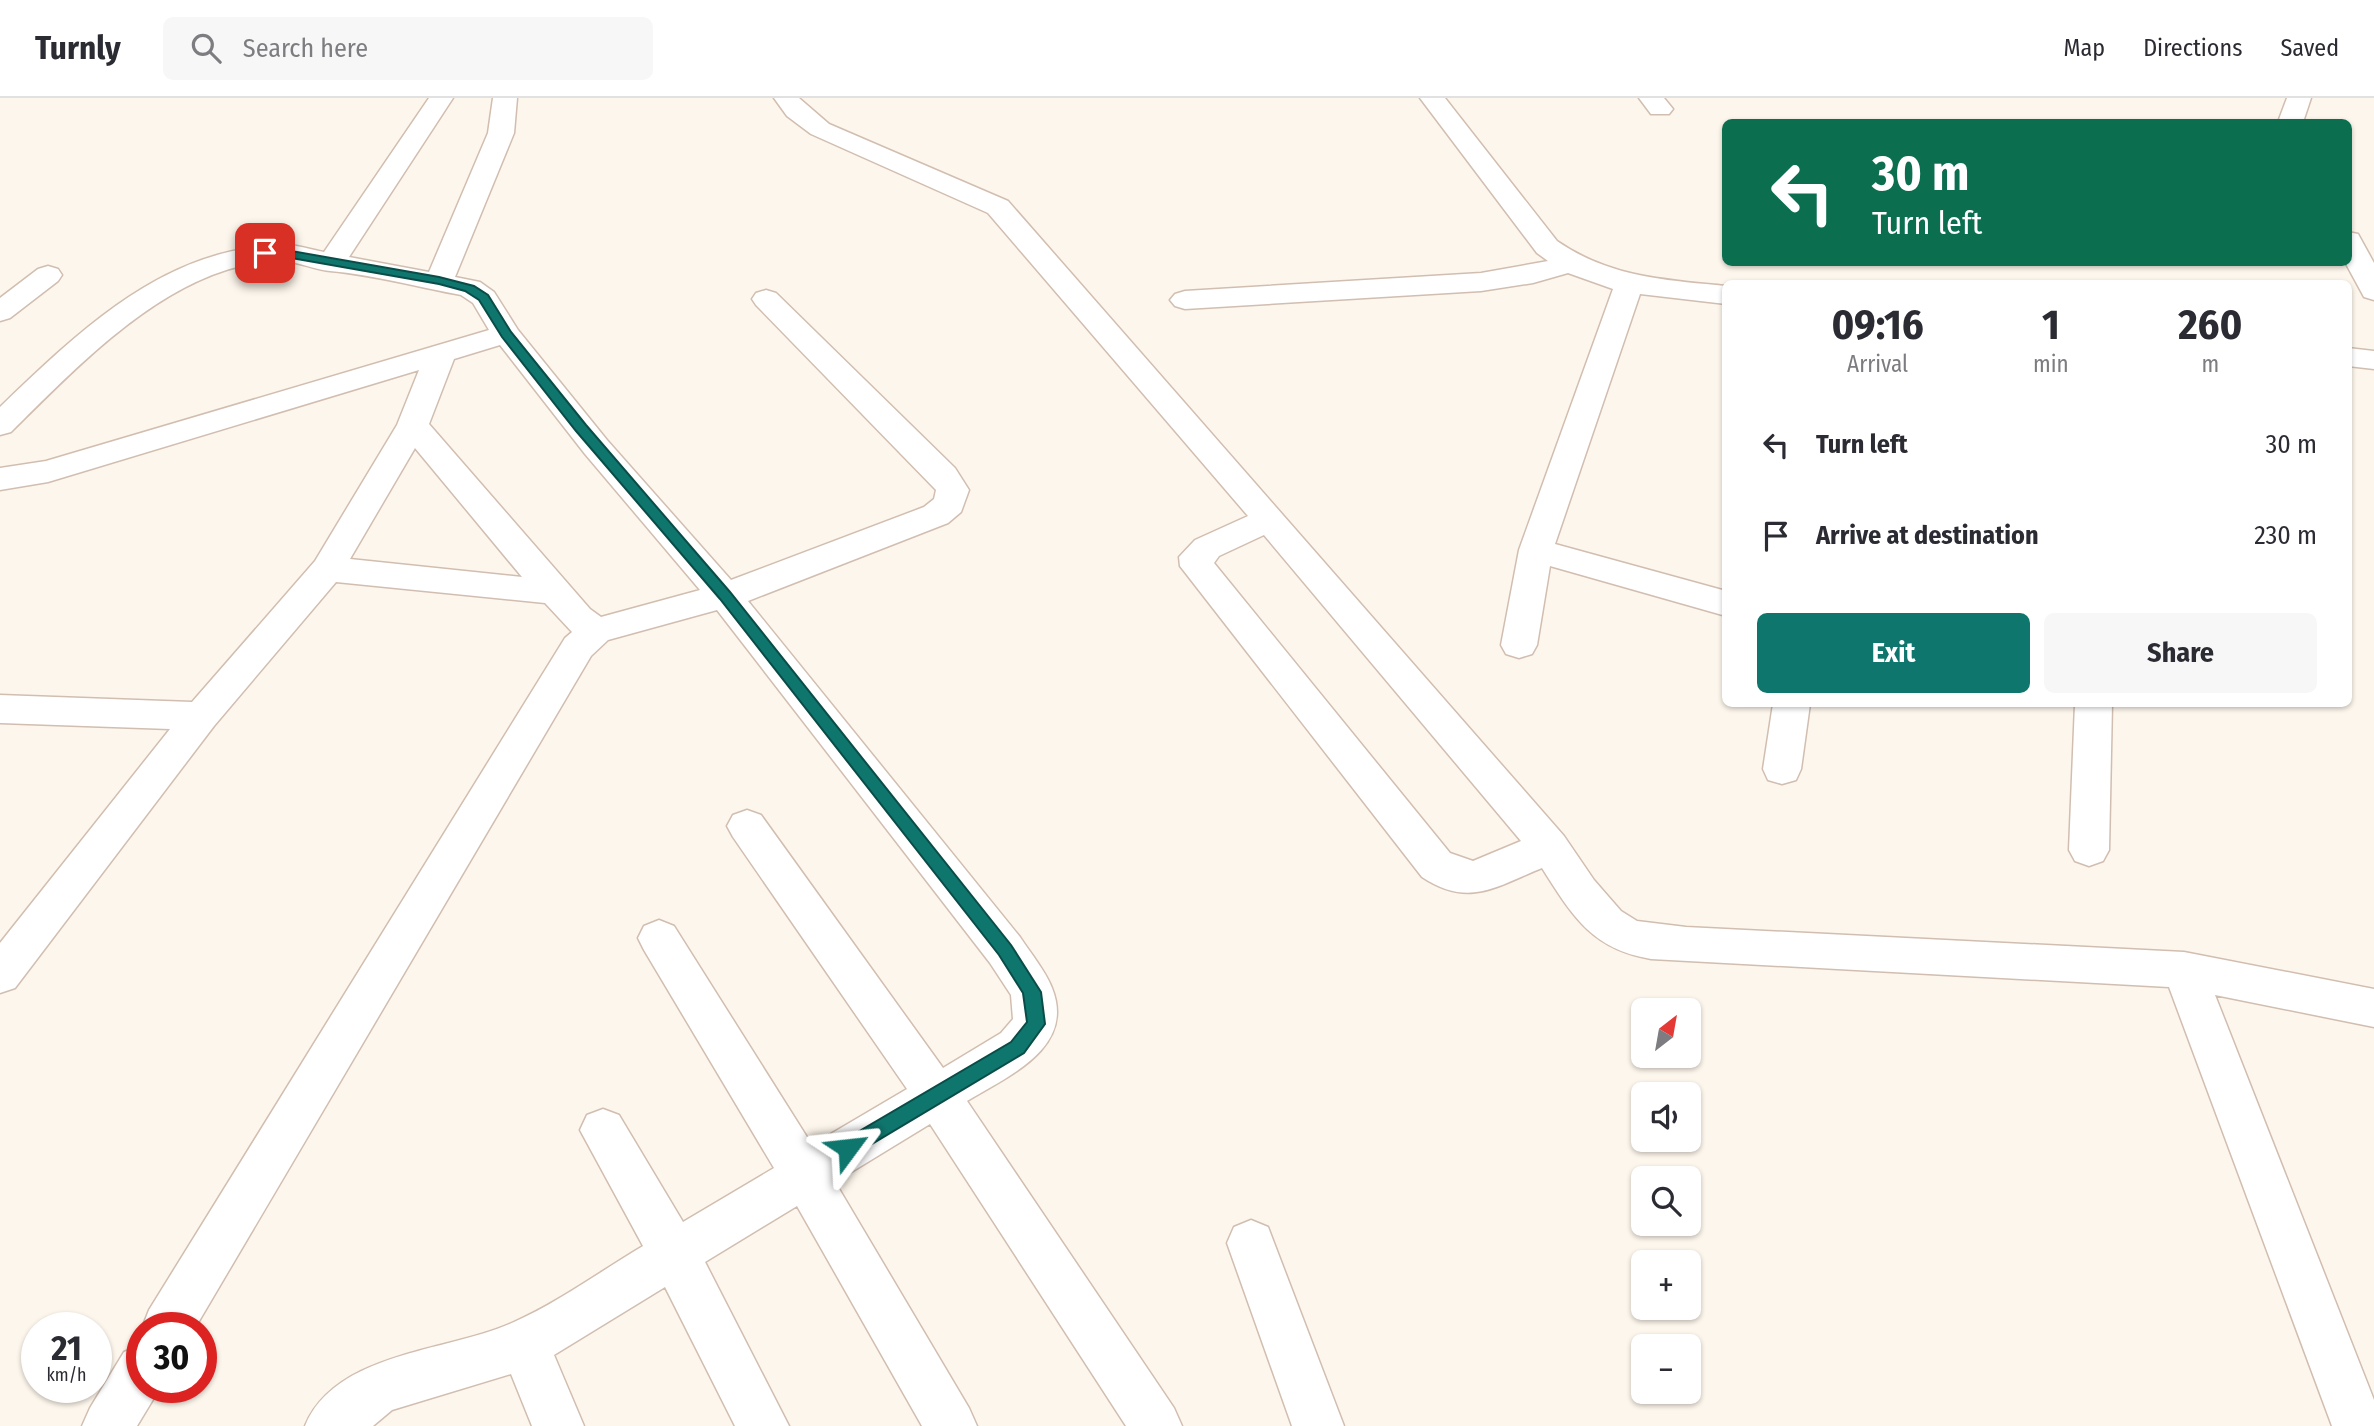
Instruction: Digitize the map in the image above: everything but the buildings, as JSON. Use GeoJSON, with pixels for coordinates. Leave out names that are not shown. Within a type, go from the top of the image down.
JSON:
{"type":"FeatureCollection","features":[{"type":"Feature","properties":{"kind":"street"},"geometry":{"type":"LineString","coordinates":[[331,263],[441,98]]}},
{"type":"Feature","properties":{"kind":"street"},"geometry":{"type":"LineString","coordinates":[[439,281],[501,133],[505,98]]}},
{"type":"Feature","properties":{"kind":"street"},"geometry":{"type":"LineString","coordinates":[[786,98],[796,111],[820,129],[998,207],[1076,294],[1550,847],[1597,913],[1619,932],[1648,941],[2184,970],[2374,1008]]}},
{"type":"Feature","properties":{"kind":"street"},"geometry":{"type":"LineString","coordinates":[[1432,98],[1547,247],[1567,264],[1592,276],[1629,285],[1722,295]]}},
{"type":"Feature","properties":{"kind":"street"},"geometry":{"type":"LineString","coordinates":[[2292,119],[2299,98]]}},
{"type":"Feature","properties":{"kind":"street"},"geometry":{"type":"LineString","coordinates":[[2352,248],[2374,291]]}},
{"type":"Feature","properties":{"kind":"street"},"geometry":{"type":"LineString","coordinates":[[0,425],[89,340],[179,281],[220,262],[250,253],[280,252],[470,288],[484,298],[506,334],[596,447],[725,596],[1005,950],[1032,992],[1036,1024],[1017,1048],[804,1174],[524,1346],[377,1389],[331,1426]]}},
{"type":"Feature","properties":{"kind":"street"},"geometry":{"type":"LineString","coordinates":[[1185,300],[1481,282],[1533,274],[1567,264]]}},
{"type":"Feature","properties":{"kind":"street"},"geometry":{"type":"LineString","coordinates":[[0,312],[48,275]]}},
{"type":"Feature","properties":{"kind":"street"},"geometry":{"type":"LineString","coordinates":[[1519,645],[1536,550],[1629,285]]}},
{"type":"Feature","properties":{"kind":"street"},"geometry":{"type":"LineString","coordinates":[[177,1312],[578,647],[596,631],[725,596],[936,515],[949,504],[953,490],[943,475],[766,299]]}},
{"type":"Feature","properties":{"kind":"street"},"geometry":{"type":"LineString","coordinates":[[0,479],[48,471],[440,356],[506,334]]}},
{"type":"Feature","properties":{"kind":"street"},"geometry":{"type":"LineString","coordinates":[[0,975],[201,716],[327,569],[414,425],[440,356]]}},
{"type":"Feature","properties":{"kind":"street"},"geometry":{"type":"LineString","coordinates":[[414,425],[577,618],[596,631]]}},
{"type":"Feature","properties":{"kind":"street"},"geometry":{"type":"LineString","coordinates":[[1268,520],[1207,548],[1196,557],[1197,566],[1436,865],[1450,874],[1475,878],[1550,847]]}},
{"type":"Feature","properties":{"kind":"street"},"geometry":{"type":"LineString","coordinates":[[1536,550],[1722,603]]}},
{"type":"Feature","properties":{"kind":"street"},"geometry":{"type":"LineString","coordinates":[[327,569],[555,592]]}},
{"type":"Feature","properties":{"kind":"street"},"geometry":{"type":"LineString","coordinates":[[1782,769],[1791,707]]}},
{"type":"Feature","properties":{"kind":"street"},"geometry":{"type":"LineString","coordinates":[[2089,850],[2092,707]]}},
{"type":"Feature","properties":{"kind":"street"},"geometry":{"type":"LineString","coordinates":[[0,709],[201,716]]}},
{"type":"Feature","properties":{"kind":"street"},"geometry":{"type":"LineString","coordinates":[[747,826],[937,1096],[1156,1426]]}},
{"type":"Feature","properties":{"kind":"street"},"geometry":{"type":"LineString","coordinates":[[659,939],[804,1174],[951,1426]]}},
{"type":"Feature","properties":{"kind":"street"},"geometry":{"type":"LineString","coordinates":[[2184,970],[2358,1426]]}},
{"type":"Feature","properties":{"kind":"street"},"geometry":{"type":"LineString","coordinates":[[603,1130],[674,1253],[763,1426]]}},
{"type":"Feature","properties":{"kind":"street"},"geometry":{"type":"LineString","coordinates":[[1251,1243],[1318,1426]]}},
{"type":"Feature","properties":{"kind":"street"},"geometry":{"type":"LineString","coordinates":[[524,1346],[558,1426]]}},
{"type":"Feature","properties":{"kind":"street"},"geometry":{"type":"LineString","coordinates":[[108,1426],[126,1396]]}},
{"type":"Feature","properties":{"kind":"route"},"geometry":{"type":"LineString","coordinates":[[265,253],[280,252],[439,281],[470,288],[484,298],[506,334],[596,447],[725,596],[1005,950],[1032,992],[1036,1024],[1017,1048],[848,1148]]}}]}
